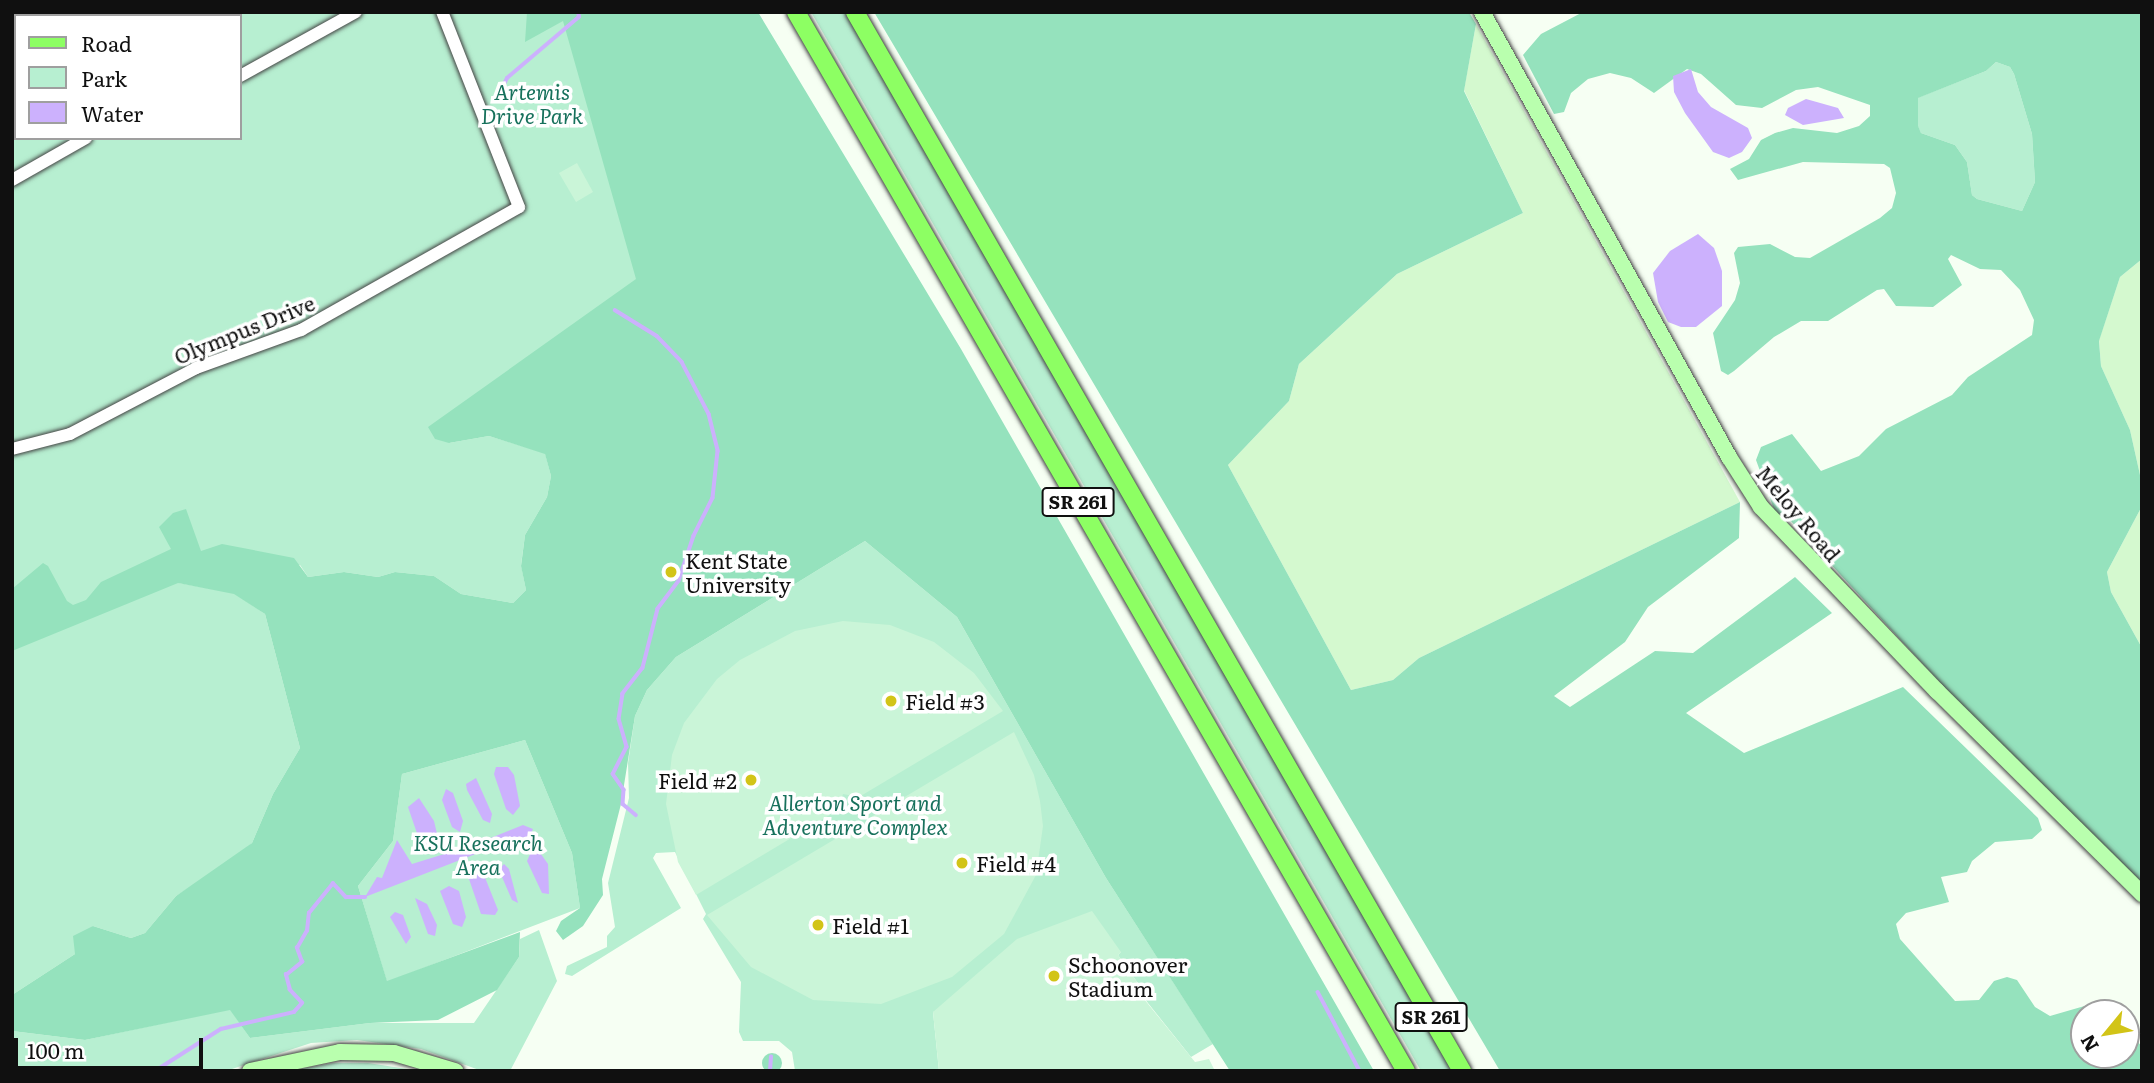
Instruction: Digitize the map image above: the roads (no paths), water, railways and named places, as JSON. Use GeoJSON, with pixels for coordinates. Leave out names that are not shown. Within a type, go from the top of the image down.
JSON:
{"type":"FeatureCollection","features":[{"type":"Feature","properties":{"kind":"main road","name":"SR 261"},"geometry":{"type":"LineString","coordinates":[[796,12],[1406,1071]]}},
{"type":"Feature","properties":{"kind":"main road","name":"SR 261"},"geometry":{"type":"LineString","coordinates":[[855,12],[1462,1071]]}},
{"type":"Feature","properties":{"kind":"street"},"geometry":{"type":"LineString","coordinates":[[242,75],[356,12]]}},
{"type":"Feature","properties":{"kind":"street","name":"Olympus Drive"},"geometry":{"type":"LineString","coordinates":[[12,449],[70,433],[196,368],[301,330],[519,208],[442,12]]}},
{"type":"Feature","properties":{"kind":"street","name":"Meloy Road"},"geometry":{"type":"LineString","coordinates":[[1482,12],[1728,457],[1761,508],[1937,691],[2142,894]]}},
{"type":"Feature","properties":{"kind":"street"},"geometry":{"type":"LineString","coordinates":[[12,180],[82,140]]}},
{"type":"Feature","properties":{"kind":"street"},"geometry":{"type":"LineString","coordinates":[[250,1071],[340,1052],[394,1053],[455,1071]]}},
{"type":"Feature","properties":{"kind":"water"},"geometry":{"type":"Polygon","coordinates":[[[1691,69],[1698,92],[1711,107],[1748,128],[1752,138],[1742,152],[1729,158],[1713,152],[1685,113],[1674,92],[1673,76],[1691,69]]]}},
{"type":"Feature","properties":{"kind":"water"},"geometry":{"type":"Polygon","coordinates":[[[1806,99],[1838,108],[1844,118],[1803,125],[1785,115],[1788,108],[1806,99]]]}},
{"type":"Feature","properties":{"kind":"water"},"geometry":{"type":"Polygon","coordinates":[[[1698,234],[1714,248],[1722,271],[1722,306],[1696,327],[1681,327],[1668,322],[1658,302],[1653,273],[1670,251],[1698,234]]]}},
{"type":"Feature","properties":{"kind":"water"},"geometry":{"type":"Polygon","coordinates":[[[496,767],[508,767],[514,775],[520,806],[513,815],[506,809],[494,774],[496,767]]]}},
{"type":"Feature","properties":{"kind":"water"},"geometry":{"type":"Polygon","coordinates":[[[476,778],[492,814],[490,823],[483,820],[467,790],[466,784],[476,778]]]}},
{"type":"Feature","properties":{"kind":"water"},"geometry":{"type":"Polygon","coordinates":[[[446,789],[453,793],[463,821],[460,832],[452,827],[442,800],[446,789]]]}},
{"type":"Feature","properties":{"kind":"water"},"geometry":{"type":"Polygon","coordinates":[[[419,798],[434,821],[438,838],[431,845],[420,842],[408,807],[419,798]]]}},
{"type":"Feature","properties":{"kind":"water"},"geometry":{"type":"Polygon","coordinates":[[[523,825],[533,829],[530,836],[490,848],[488,839],[523,825]]]}},
{"type":"Feature","properties":{"kind":"water"},"geometry":{"type":"Polygon","coordinates":[[[397,840],[412,864],[473,846],[478,853],[365,897],[377,877],[382,878],[397,840]]]}},
{"type":"Feature","properties":{"kind":"water"},"geometry":{"type":"Polygon","coordinates":[[[532,850],[538,850],[548,864],[549,894],[542,893],[527,861],[532,850]]]}},
{"type":"Feature","properties":{"kind":"water"},"geometry":{"type":"Polygon","coordinates":[[[504,864],[509,869],[518,903],[512,900],[499,870],[504,864]]]}},
{"type":"Feature","properties":{"kind":"water"},"geometry":{"type":"Polygon","coordinates":[[[478,872],[484,875],[498,910],[495,915],[481,914],[469,879],[478,872]]]}},
{"type":"Feature","properties":{"kind":"water"},"geometry":{"type":"Polygon","coordinates":[[[449,886],[459,891],[466,917],[462,927],[453,924],[440,891],[449,886]]]}},
{"type":"Feature","properties":{"kind":"water"},"geometry":{"type":"Polygon","coordinates":[[[415,898],[427,904],[437,925],[435,936],[428,934],[415,898]]]}},
{"type":"Feature","properties":{"kind":"water"},"geometry":{"type":"Polygon","coordinates":[[[395,912],[403,915],[411,937],[406,944],[390,917],[395,912]]]}},
{"type":"Feature","properties":{"kind":"waterway"},"geometry":{"type":"LineString","coordinates":[[501,90],[507,78],[579,17],[578,12]]}},
{"type":"Feature","properties":{"kind":"waterway"},"geometry":{"type":"LineString","coordinates":[[615,310],[657,336],[682,362],[709,414],[718,451],[713,498],[694,536],[679,581],[658,609],[643,668],[623,694],[619,719],[627,747],[613,774],[624,790],[623,804],[636,815]]}},
{"type":"Feature","properties":{"kind":"waterway"},"geometry":{"type":"LineString","coordinates":[[155,1071],[221,1029],[294,1012],[302,1003],[290,990],[286,975],[302,962],[297,948],[307,931],[309,913],[333,883],[346,897],[365,897]]}},
{"type":"Feature","properties":{"kind":"waterway"},"geometry":{"type":"LineString","coordinates":[[1318,992],[1360,1071]]}},
{"type":"Feature","properties":{"kind":"waterway"},"geometry":{"type":"LineString","coordinates":[[770,1071],[771,1057]]}},
{"type":"Feature","properties":{"kind":"place","name":"Kent State University"},"geometry":{"type":"Point","coordinates":[671,572]}},
{"type":"Feature","properties":{"kind":"place","name":"Field #3"},"geometry":{"type":"Point","coordinates":[891,701]}},
{"type":"Feature","properties":{"kind":"place","name":"Field #2"},"geometry":{"type":"Point","coordinates":[751,780]}},
{"type":"Feature","properties":{"kind":"place","name":"Field #4"},"geometry":{"type":"Point","coordinates":[962,863]}},
{"type":"Feature","properties":{"kind":"place","name":"Field #1"},"geometry":{"type":"Point","coordinates":[818,925]}},
{"type":"Feature","properties":{"kind":"place","name":"Schoonover Stadium"},"geometry":{"type":"Point","coordinates":[1054,976]}},
{"type":"Feature","properties":{"kind":"park label","name":"Artemis Drive Park"},"geometry":{"type":"Point","coordinates":[532,103]}},
{"type":"Feature","properties":{"kind":"park label","name":"Allerton Sport and Adventure Complex"},"geometry":{"type":"Point","coordinates":[855,814]}},
{"type":"Feature","properties":{"kind":"park label","name":"KSU Research Area"},"geometry":{"type":"Point","coordinates":[478,854]}}]}
